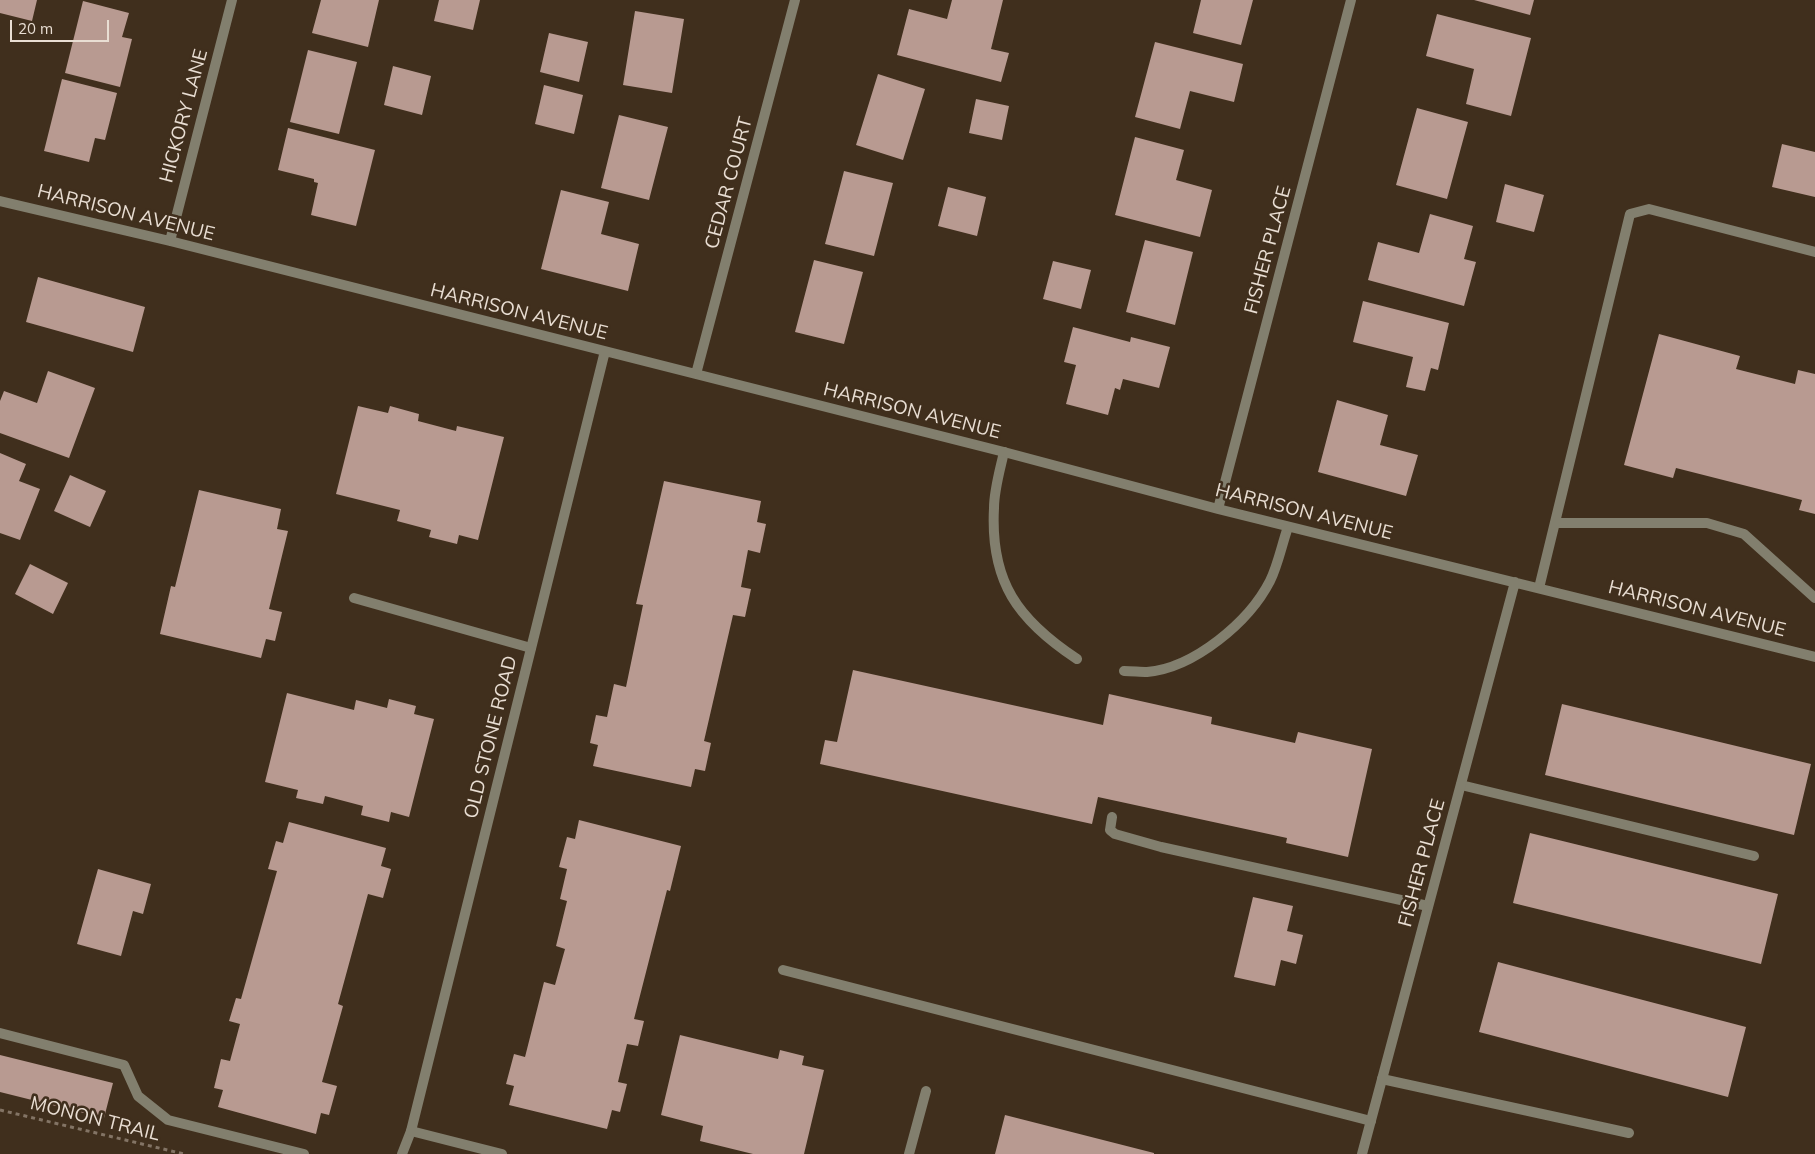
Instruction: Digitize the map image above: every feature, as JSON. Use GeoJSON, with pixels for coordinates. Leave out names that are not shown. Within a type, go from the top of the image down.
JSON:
{"type":"FeatureCollection","features":[{"type":"Feature","properties":{"kind":"street","name":"HICKORY LANE"},"geometry":{"type":"LineString","coordinates":[[170,241],[232,0]]}},
{"type":"Feature","properties":{"kind":"street","name":"CEDAR COURT"},"geometry":{"type":"LineString","coordinates":[[696,374],[795,0]]}},
{"type":"Feature","properties":{"kind":"street","name":"FISHER PLACE"},"geometry":{"type":"LineString","coordinates":[[1218,509],[1351,0]]}},
{"type":"Feature","properties":{"kind":"street","name":"HARRISON AVENUE"},"geometry":{"type":"LineString","coordinates":[[0,201],[170,241],[1004,452],[1288,527],[1815,657]]}},
{"type":"Feature","properties":{"kind":"street"},"geometry":{"type":"LineString","coordinates":[[1539,588],[1630,214],[1648,209],[1815,252]]}},
{"type":"Feature","properties":{"kind":"street","name":"OLD STONE ROAD"},"geometry":{"type":"LineString","coordinates":[[402,1154],[411,1131],[605,351]]}},
{"type":"Feature","properties":{"kind":"street"},"geometry":{"type":"LineString","coordinates":[[1004,452],[994,506],[994,534],[998,565],[1010,596],[1030,623],[1053,643],[1077,659]]}},
{"type":"Feature","properties":{"kind":"street"},"geometry":{"type":"LineString","coordinates":[[1555,523],[1707,523],[1744,534],[1815,598]]}},
{"type":"Feature","properties":{"kind":"street"},"geometry":{"type":"LineString","coordinates":[[1124,671],[1149,672],[1180,662],[1218,641],[1244,619],[1270,581],[1288,527]]}},
{"type":"Feature","properties":{"kind":"street","name":"FISHER PLACE"},"geometry":{"type":"LineString","coordinates":[[1362,1154],[1515,582]]}},
{"type":"Feature","properties":{"kind":"street"},"geometry":{"type":"LineString","coordinates":[[354,598],[531,648]]}},
{"type":"Feature","properties":{"kind":"street"},"geometry":{"type":"LineString","coordinates":[[1461,785],[1754,856]]}},
{"type":"Feature","properties":{"kind":"street"},"geometry":{"type":"LineString","coordinates":[[1112,817],[1110,830],[1115,834],[1161,847],[1428,906]]}},
{"type":"Feature","properties":{"kind":"street"},"geometry":{"type":"LineString","coordinates":[[783,970],[1371,1121]]}},
{"type":"Feature","properties":{"kind":"street"},"geometry":{"type":"LineString","coordinates":[[0,1033],[124,1065],[138,1096],[168,1120],[304,1154]]}},
{"type":"Feature","properties":{"kind":"street"},"geometry":{"type":"LineString","coordinates":[[1382,1079],[1628,1133]]}},
{"type":"Feature","properties":{"kind":"street"},"geometry":{"type":"LineString","coordinates":[[909,1154],[926,1091]]}},
{"type":"Feature","properties":{"kind":"street"},"geometry":{"type":"LineString","coordinates":[[411,1131],[502,1154]]}},
{"type":"Feature","properties":{"kind":"path","name":"MONON TRAIL"},"geometry":{"type":"LineString","coordinates":[[0,1110],[184,1154]]}},
{"type":"Feature","properties":{"kind":"building"},"geometry":{"type":"Polygon","coordinates":[[[0,0],[37,0],[32,21],[0,13],[0,0]]]}},
{"type":"Feature","properties":{"kind":"building"},"geometry":{"type":"Polygon","coordinates":[[[321,0],[379,0],[368,47],[312,33],[321,0]]]}},
{"type":"Feature","properties":{"kind":"building"},"geometry":{"type":"Polygon","coordinates":[[[439,0],[480,0],[473,30],[434,21],[439,0]]]}},
{"type":"Feature","properties":{"kind":"building"},"geometry":{"type":"Polygon","coordinates":[[[952,0],[1003,0],[991,49],[1009,53],[1001,82],[897,55],[909,9],[947,19],[952,0]]]}},
{"type":"Feature","properties":{"kind":"building"},"geometry":{"type":"Polygon","coordinates":[[[1201,0],[1253,0],[1241,45],[1193,33],[1201,0]]]}},
{"type":"Feature","properties":{"kind":"building"},"geometry":{"type":"Polygon","coordinates":[[[1474,0],[1534,0],[1530,15],[1474,0]]]}},
{"type":"Feature","properties":{"kind":"building"},"geometry":{"type":"Polygon","coordinates":[[[83,1],[129,13],[122,37],[132,39],[120,87],[65,73],[83,1]]]}},
{"type":"Feature","properties":{"kind":"building"},"geometry":{"type":"Polygon","coordinates":[[[635,11],[684,19],[672,93],[623,85],[635,11]]]}},
{"type":"Feature","properties":{"kind":"building"},"geometry":{"type":"Polygon","coordinates":[[[1437,14],[1531,38],[1511,116],[1466,104],[1474,69],[1426,56],[1437,14]]]}},
{"type":"Feature","properties":{"kind":"building"},"geometry":{"type":"Polygon","coordinates":[[[549,33],[588,42],[579,82],[540,72],[549,33]]]}},
{"type":"Feature","properties":{"kind":"building"},"geometry":{"type":"Polygon","coordinates":[[[1155,42],[1243,64],[1234,102],[1190,91],[1180,129],[1135,117],[1155,42]]]}},
{"type":"Feature","properties":{"kind":"building"},"geometry":{"type":"Polygon","coordinates":[[[308,50],[357,62],[339,134],[290,122],[308,50]]]}},
{"type":"Feature","properties":{"kind":"building"},"geometry":{"type":"Polygon","coordinates":[[[393,66],[431,76],[422,115],[384,105],[393,66]]]}},
{"type":"Feature","properties":{"kind":"building"},"geometry":{"type":"Polygon","coordinates":[[[878,74],[925,89],[903,160],[856,145],[878,74]]]}},
{"type":"Feature","properties":{"kind":"building"},"geometry":{"type":"Polygon","coordinates":[[[62,79],[117,93],[105,140],[95,138],[89,162],[44,151],[62,79]]]}},
{"type":"Feature","properties":{"kind":"building"},"geometry":{"type":"Polygon","coordinates":[[[544,85],[583,95],[574,134],[535,124],[544,85]]]}},
{"type":"Feature","properties":{"kind":"building"},"geometry":{"type":"Polygon","coordinates":[[[976,99],[1009,106],[1002,140],[969,133],[976,99]]]}},
{"type":"Feature","properties":{"kind":"building"},"geometry":{"type":"Polygon","coordinates":[[[1417,108],[1468,122],[1447,199],[1396,185],[1417,108]]]}},
{"type":"Feature","properties":{"kind":"building"},"geometry":{"type":"Polygon","coordinates":[[[619,115],[668,127],[649,200],[601,188],[619,115]]]}},
{"type":"Feature","properties":{"kind":"building"},"geometry":{"type":"Polygon","coordinates":[[[288,128],[375,150],[356,226],[311,215],[318,183],[314,182],[314,179],[278,170],[288,128]]]}},
{"type":"Feature","properties":{"kind":"building"},"geometry":{"type":"Polygon","coordinates":[[[1135,137],[1184,150],[1176,180],[1212,190],[1200,237],[1115,215],[1135,137]]]}},
{"type":"Feature","properties":{"kind":"building"},"geometry":{"type":"Polygon","coordinates":[[[1782,144],[1815,152],[1815,197],[1772,187],[1782,144]]]}},
{"type":"Feature","properties":{"kind":"building"},"geometry":{"type":"Polygon","coordinates":[[[844,171],[893,183],[874,256],[825,244],[844,171]]]}},
{"type":"Feature","properties":{"kind":"building"},"geometry":{"type":"Polygon","coordinates":[[[1505,184],[1544,195],[1534,232],[1496,222],[1505,184]]]}},
{"type":"Feature","properties":{"kind":"building"},"geometry":{"type":"Polygon","coordinates":[[[948,187],[986,197],[977,236],[938,226],[948,187]]]}},
{"type":"Feature","properties":{"kind":"building"},"geometry":{"type":"Polygon","coordinates":[[[561,190],[609,202],[601,234],[639,244],[628,291],[541,269],[561,190]]]}},
{"type":"Feature","properties":{"kind":"building"},"geometry":{"type":"Polygon","coordinates":[[[1430,214],[1473,226],[1464,259],[1476,262],[1464,306],[1368,280],[1378,242],[1419,253],[1430,214]]]}},
{"type":"Feature","properties":{"kind":"building"},"geometry":{"type":"Polygon","coordinates":[[[1145,240],[1193,252],[1175,325],[1126,312],[1145,240]]]}},
{"type":"Feature","properties":{"kind":"building"},"geometry":{"type":"Polygon","coordinates":[[[814,260],[863,272],[844,344],[795,332],[814,260]]]}},
{"type":"Feature","properties":{"kind":"building"},"geometry":{"type":"Polygon","coordinates":[[[1053,261],[1091,270],[1081,309],[1043,299],[1053,261]]]}},
{"type":"Feature","properties":{"kind":"building"},"geometry":{"type":"Polygon","coordinates":[[[38,277],[145,307],[133,352],[26,322],[38,277]]]}},
{"type":"Feature","properties":{"kind":"building"},"geometry":{"type":"Polygon","coordinates":[[[1363,301],[1449,323],[1438,370],[1431,368],[1425,391],[1406,387],[1413,357],[1353,342],[1363,301]]]}},
{"type":"Feature","properties":{"kind":"building"},"geometry":{"type":"Polygon","coordinates":[[[1073,327],[1130,342],[1131,337],[1170,347],[1159,388],[1123,379],[1120,390],[1115,388],[1108,415],[1066,404],[1076,365],[1064,362],[1073,327]]]}},
{"type":"Feature","properties":{"kind":"building"},"geometry":{"type":"Polygon","coordinates":[[[1659,334],[1740,356],[1736,369],[1795,384],[1798,370],[1815,374],[1815,514],[1799,510],[1802,500],[1676,468],[1673,478],[1624,465],[1659,334]]]}},
{"type":"Feature","properties":{"kind":"building"},"geometry":{"type":"Polygon","coordinates":[[[48,371],[95,388],[69,458],[0,433],[0,401],[4,391],[37,403],[48,371]]]}},
{"type":"Feature","properties":{"kind":"building"},"geometry":{"type":"Polygon","coordinates":[[[1337,400],[1388,415],[1380,445],[1418,455],[1406,496],[1318,472],[1337,400]]]}},
{"type":"Feature","properties":{"kind":"building"},"geometry":{"type":"Polygon","coordinates":[[[358,406],[388,413],[390,406],[419,414],[418,421],[456,431],[457,426],[504,437],[478,540],[459,535],[457,544],[429,537],[431,530],[397,521],[400,510],[336,494],[358,406]]]}},
{"type":"Feature","properties":{"kind":"building"},"geometry":{"type":"Polygon","coordinates":[[[0,453],[26,464],[19,481],[40,489],[20,540],[0,533],[0,453]]]}},
{"type":"Feature","properties":{"kind":"building"},"geometry":{"type":"Polygon","coordinates":[[[70,475],[106,491],[90,527],[54,511],[70,475]]]}},
{"type":"Feature","properties":{"kind":"building"},"geometry":{"type":"Polygon","coordinates":[[[664,481],[761,501],[757,522],[766,524],[760,553],[748,550],[741,587],[751,589],[745,617],[733,615],[704,741],[711,743],[705,771],[695,769],[691,787],[593,766],[598,745],[590,743],[596,715],[607,717],[614,684],[626,687],[643,605],[636,604],[664,481]]]}},
{"type":"Feature","properties":{"kind":"building"},"geometry":{"type":"Polygon","coordinates":[[[199,490],[281,509],[277,529],[288,531],[269,609],[282,612],[275,641],[266,639],[261,658],[160,634],[171,586],[175,587],[199,490]]]}},
{"type":"Feature","properties":{"kind":"building"},"geometry":{"type":"Polygon","coordinates":[[[30,564],[68,583],[53,614],[15,594],[30,564]]]}},
{"type":"Feature","properties":{"kind":"building"},"geometry":{"type":"Polygon","coordinates":[[[853,670],[1103,725],[1109,694],[1212,717],[1211,724],[1295,743],[1298,732],[1372,749],[1348,857],[1286,843],[1287,838],[1098,797],[1092,824],[820,764],[825,740],[837,742],[853,670]]]}},
{"type":"Feature","properties":{"kind":"building"},"geometry":{"type":"Polygon","coordinates":[[[287,693],[354,710],[356,700],[387,708],[389,699],[416,706],[414,714],[434,719],[409,817],[391,812],[389,822],[361,815],[363,806],[325,796],[323,804],[296,798],[298,790],[265,782],[287,693]]]}},
{"type":"Feature","properties":{"kind":"building"},"geometry":{"type":"Polygon","coordinates":[[[1562,704],[1811,764],[1794,835],[1545,775],[1562,704]]]}},
{"type":"Feature","properties":{"kind":"building"},"geometry":{"type":"Polygon","coordinates":[[[579,820],[681,846],[670,891],[667,890],[634,1019],[644,1021],[638,1046],[627,1044],[618,1082],[627,1084],[620,1112],[612,1110],[607,1129],[509,1105],[514,1086],[506,1084],[514,1054],[525,1057],[544,982],[555,985],[565,949],[556,946],[567,901],[560,899],[567,869],[559,867],[567,837],[575,839],[579,820]]]}},
{"type":"Feature","properties":{"kind":"building"},"geometry":{"type":"Polygon","coordinates":[[[289,822],[386,848],[381,866],[391,869],[383,898],[368,894],[338,1004],[343,1006],[322,1082],[337,1086],[329,1115],[321,1113],[316,1134],[218,1107],[223,1090],[214,1088],[221,1059],[230,1061],[240,1024],[229,1021],[236,998],[241,999],[277,871],[268,869],[276,841],[283,843],[289,822]]]}},
{"type":"Feature","properties":{"kind":"building"},"geometry":{"type":"Polygon","coordinates":[[[1530,833],[1778,894],[1761,964],[1513,903],[1530,833]]]}},
{"type":"Feature","properties":{"kind":"building"},"geometry":{"type":"Polygon","coordinates":[[[98,869],[151,884],[143,914],[133,911],[121,956],[77,944],[98,869]]]}},
{"type":"Feature","properties":{"kind":"building"},"geometry":{"type":"Polygon","coordinates":[[[1253,897],[1293,906],[1287,931],[1303,935],[1296,964],[1281,960],[1275,986],[1234,977],[1253,897]]]}},
{"type":"Feature","properties":{"kind":"building"},"geometry":{"type":"Polygon","coordinates":[[[1498,962],[1746,1027],[1728,1097],[1479,1032],[1498,962]]]}},
{"type":"Feature","properties":{"kind":"building"},"geometry":{"type":"Polygon","coordinates":[[[680,1035],[778,1059],[780,1050],[804,1056],[802,1065],[824,1070],[804,1154],[753,1154],[700,1141],[703,1126],[661,1115],[680,1035]]]}},
{"type":"Feature","properties":{"kind":"building"},"geometry":{"type":"Polygon","coordinates":[[[0,1055],[113,1083],[104,1118],[0,1092],[0,1055]]]}},
{"type":"Feature","properties":{"kind":"building"},"geometry":{"type":"Polygon","coordinates":[[[1005,1115],[1154,1153],[1154,1154],[995,1154],[1005,1115]]]}}]}
